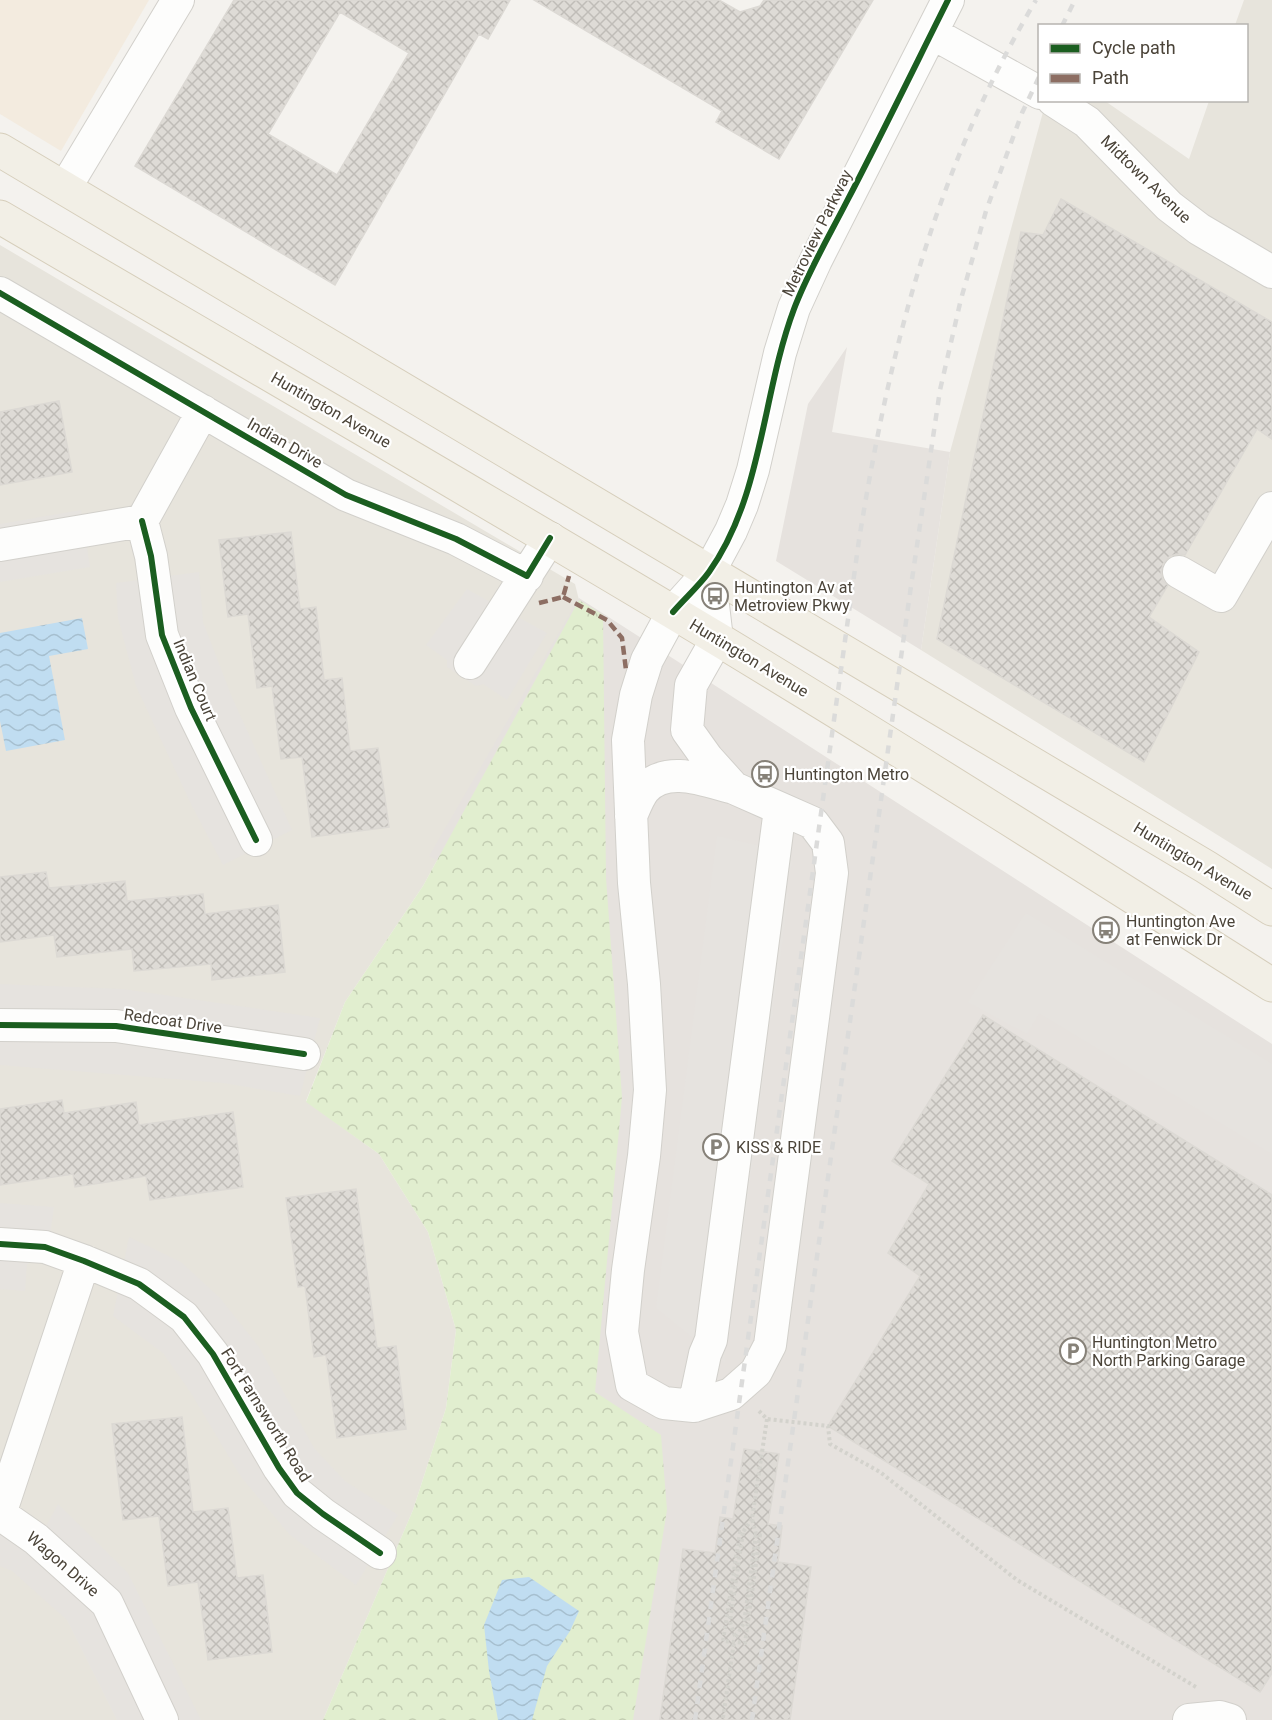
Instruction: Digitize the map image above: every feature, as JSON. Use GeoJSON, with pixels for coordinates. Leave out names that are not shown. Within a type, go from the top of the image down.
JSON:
{"type":"FeatureCollection","features":[{"type":"Feature","properties":{"kind":"main road","name":"Huntington Avenue"},"geometry":{"type":"LineString","coordinates":[[0,150],[1197,862],[1272,909]]}},
{"type":"Feature","properties":{"kind":"main road","name":"Huntington Avenue"},"geometry":{"type":"LineString","coordinates":[[0,217],[673,612],[969,794],[1272,985]]}},
{"type":"Feature","properties":{"kind":"street"},"geometry":{"type":"LineString","coordinates":[[65,188],[178,0]]}},
{"type":"Feature","properties":{"kind":"street","name":"Metroview Parkway"},"geometry":{"type":"LineString","coordinates":[[694,1406],[664,1403],[632,1384],[622,1332],[650,1090],[644,984],[634,883],[628,740],[631,715],[647,660],[673,612],[709,572],[728,538],[753,470],[780,353],[794,308],[948,0]]}},
{"type":"Feature","properties":{"kind":"street"},"geometry":{"type":"LineString","coordinates":[[932,33],[1038,92]]}},
{"type":"Feature","properties":{"kind":"street","name":"Midtown Avenue"},"geometry":{"type":"LineString","coordinates":[[1056,102],[1087,122],[1169,206],[1199,230],[1272,272]]}},
{"type":"Feature","properties":{"kind":"street","name":"Indian Drive"},"geometry":{"type":"LineString","coordinates":[[0,293],[346,495],[456,539],[527,576]]}},
{"type":"Feature","properties":{"kind":"street"},"geometry":{"type":"LineString","coordinates":[[0,545],[142,520],[203,411]]}},
{"type":"Feature","properties":{"kind":"street"},"geometry":{"type":"LineString","coordinates":[[1179,572],[1221,596],[1272,508]]}},
{"type":"Feature","properties":{"kind":"street","name":"Indian Court"},"geometry":{"type":"LineString","coordinates":[[142,520],[151,556],[162,635],[190,708],[256,840]]}},
{"type":"Feature","properties":{"kind":"street"},"geometry":{"type":"LineString","coordinates":[[470,663],[550,538]]}},
{"type":"Feature","properties":{"kind":"street"},"geometry":{"type":"LineString","coordinates":[[709,572],[717,639],[691,685],[687,730],[707,758],[734,788]]}},
{"type":"Feature","properties":{"kind":"street"},"geometry":{"type":"LineString","coordinates":[[631,816],[645,790],[663,778],[684,776],[734,788],[780,808],[813,823],[828,843],[832,873],[770,1345],[756,1372],[731,1394],[694,1406],[705,1354],[711,1340],[780,808]]}},
{"type":"Feature","properties":{"kind":"street","name":"Redcoat Drive"},"geometry":{"type":"LineString","coordinates":[[0,1025],[116,1026],[304,1054]]}},
{"type":"Feature","properties":{"kind":"street","name":"Fort Farnsworth Road"},"geometry":{"type":"LineString","coordinates":[[0,1244],[45,1247],[84,1261],[139,1284],[184,1317],[213,1354],[279,1468],[297,1493],[380,1553]]}},
{"type":"Feature","properties":{"kind":"street","name":"Wagon Drive"},"geometry":{"type":"LineString","coordinates":[[84,1261],[0,1514],[36,1539],[107,1603],[162,1720]]}},
{"type":"Feature","properties":{"kind":"street"},"geometry":{"type":"LineString","coordinates":[[1189,1720],[1220,1717],[1230,1720]]}},
{"type":"Feature","properties":{"kind":"path"},"geometry":{"type":"LineString","coordinates":[[743,1532],[730,1622],[735,1637],[744,1623],[756,1534],[752,1519],[767,1419],[828,1425],[830,1444],[880,1472],[1017,1580],[1200,1689]]}},
{"type":"Feature","properties":{"kind":"path"},"geometry":{"type":"LineString","coordinates":[[752,1519],[743,1532],[740,1532],[723,1641],[745,1643],[760,1535],[756,1534]]}},
{"type":"Feature","properties":{"kind":"path"},"geometry":{"type":"LineString","coordinates":[[723,1718],[734,1642]]}},
{"type":"Feature","properties":{"kind":"shaded area"},"geometry":{"type":"Polygon","coordinates":[[[0,0],[149,0],[61,151],[0,114],[0,0]]]}},
{"type":"Feature","properties":{"kind":"shaded area"},"geometry":{"type":"Polygon","coordinates":[[[1244,0],[1272,0],[1272,869],[921,650],[950,452],[1046,102],[1106,102],[1189,159],[1209,102],[1248,102],[1248,24],[1235,24],[1244,0]]]}},
{"type":"Feature","properties":{"kind":"shaded area"},"geometry":{"type":"Polygon","coordinates":[[[0,245],[575,584],[579,600],[423,886],[345,1002],[306,1101],[379,1154],[428,1232],[456,1330],[446,1408],[413,1510],[323,1720],[0,1720],[0,245]]]}},
{"type":"Feature","properties":{"kind":"shaded area"},"geometry":{"type":"Polygon","coordinates":[[[847,347],[832,432],[950,452],[921,650],[776,561],[808,404],[847,347]]]}},
{"type":"Feature","properties":{"kind":"shaded area"},"geometry":{"type":"Polygon","coordinates":[[[81,510],[90,567],[0,582],[0,524],[81,510]]]}},
{"type":"Feature","properties":{"kind":"shaded area"},"geometry":{"type":"Polygon","coordinates":[[[199,572],[203,622],[231,695],[292,830],[223,865],[192,806],[136,686],[118,618],[116,583],[199,572]]]}},
{"type":"Feature","properties":{"kind":"shaded area"},"geometry":{"type":"Polygon","coordinates":[[[467,589],[547,633],[507,700],[483,684],[476,686],[447,667],[447,660],[426,645],[467,589]]]}},
{"type":"Feature","properties":{"kind":"shaded area"},"geometry":{"type":"Polygon","coordinates":[[[579,598],[1272,1044],[1272,1720],[333,1720],[590,1266],[555,933],[429,856],[579,598]]]}},
{"type":"Feature","properties":{"kind":"shaded area","name":"KISS & RIDE"},"geometry":{"type":"Polygon","coordinates":[[[717,836],[782,851],[793,862],[782,892],[789,893],[772,1018],[764,1018],[761,1040],[768,1042],[741,1252],[731,1251],[723,1310],[725,1363],[656,1308],[717,836]]]}},
{"type":"Feature","properties":{"kind":"shaded area"},"geometry":{"type":"Polygon","coordinates":[[[1026,913],[1272,1064],[1272,1154],[1039,1013],[1027,1034],[968,1002],[1026,913]]]}},
{"type":"Feature","properties":{"kind":"shaded area"},"geometry":{"type":"Polygon","coordinates":[[[0,984],[123,989],[320,1018],[300,1096],[223,1083],[0,1065],[0,984]]]}},
{"type":"Feature","properties":{"kind":"shaded area"},"geometry":{"type":"Polygon","coordinates":[[[0,1203],[54,1207],[46,1264],[35,1261],[27,1264],[25,1291],[0,1289],[0,1203]]]}},
{"type":"Feature","properties":{"kind":"shaded area"},"geometry":{"type":"Polygon","coordinates":[[[129,1237],[181,1262],[220,1298],[259,1347],[314,1448],[345,1481],[398,1515],[356,1585],[290,1535],[241,1477],[191,1393],[163,1353],[113,1316],[129,1237]]]}},
{"type":"Feature","properties":{"kind":"shaded area"},"geometry":{"type":"Polygon","coordinates":[[[58,1504],[128,1573],[201,1720],[117,1720],[67,1620],[12,1571],[0,1566],[0,1505],[46,1526],[58,1504]]]}},
{"type":"Feature","properties":{"kind":"green space"},"geometry":{"type":"Polygon","coordinates":[[[579,600],[603,615],[606,878],[622,1097],[595,1392],[661,1435],[667,1510],[633,1720],[323,1720],[413,1510],[446,1408],[456,1330],[428,1232],[379,1154],[306,1102],[345,1002],[423,886],[579,600]]]}},
{"type":"Feature","properties":{"kind":"water"},"geometry":{"type":"Polygon","coordinates":[[[82,618],[88,649],[49,656],[65,740],[6,751],[0,721],[0,633],[82,618]]]}},
{"type":"Feature","properties":{"kind":"water"},"geometry":{"type":"Polygon","coordinates":[[[529,1577],[579,1611],[570,1631],[547,1666],[532,1720],[498,1720],[484,1625],[502,1580],[529,1577]]]}},
{"type":"Feature","properties":{"kind":"building"},"geometry":{"type":"Polygon","coordinates":[[[234,0],[510,0],[488,39],[479,34],[335,285],[135,166],[234,0]],[[340,12],[268,134],[337,175],[409,53],[340,12]]]}},
{"type":"Feature","properties":{"kind":"building"},"geometry":{"type":"Polygon","coordinates":[[[534,0],[719,0],[740,12],[760,6],[764,0],[873,0],[779,159],[716,122],[722,111],[534,0]]]}},
{"type":"Feature","properties":{"kind":"building"},"geometry":{"type":"Polygon","coordinates":[[[1061,199],[1272,322],[1272,439],[1257,429],[1185,555],[1170,556],[1163,564],[1161,573],[1163,581],[1168,585],[1149,617],[1199,652],[1144,762],[937,639],[1021,232],[1043,235],[1061,199]]]}},
{"type":"Feature","properties":{"kind":"building"},"geometry":{"type":"Polygon","coordinates":[[[59,401],[72,472],[0,485],[0,412],[59,401]]]}},
{"type":"Feature","properties":{"kind":"building"},"geometry":{"type":"Polygon","coordinates":[[[291,532],[300,609],[316,607],[324,680],[342,678],[350,751],[378,748],[389,827],[312,837],[302,757],[281,759],[272,686],[257,688],[248,614],[228,617],[219,540],[291,532]]]}},
{"type":"Feature","properties":{"kind":"building"},"geometry":{"type":"Polygon","coordinates":[[[46,872],[49,888],[125,881],[127,901],[203,894],[205,914],[278,905],[285,972],[212,980],[211,964],[134,971],[132,949],[57,957],[54,935],[0,942],[0,877],[46,872]]]}},
{"type":"Feature","properties":{"kind":"building","name":"Huntington Metro North Parking Garage"},"geometry":{"type":"Polygon","coordinates":[[[983,1015],[1272,1195],[1272,1673],[1260,1692],[828,1426],[920,1276],[888,1253],[929,1184],[892,1161],[983,1015]]]}},
{"type":"Feature","properties":{"kind":"building"},"geometry":{"type":"Polygon","coordinates":[[[62,1100],[64,1113],[136,1102],[139,1125],[233,1112],[243,1187],[150,1200],[146,1176],[75,1187],[73,1174],[0,1185],[0,1109],[62,1100]]]}},
{"type":"Feature","properties":{"kind":"building"},"geometry":{"type":"Polygon","coordinates":[[[356,1189],[377,1348],[396,1346],[406,1429],[337,1438],[326,1355],[314,1357],[305,1286],[298,1287],[286,1198],[356,1189]]]}},
{"type":"Feature","properties":{"kind":"building"},"geometry":{"type":"Polygon","coordinates":[[[182,1417],[193,1512],[228,1508],[237,1578],[263,1575],[272,1652],[208,1660],[198,1582],[168,1586],[159,1516],[123,1520],[112,1424],[182,1417]]]}},
{"type":"Feature","properties":{"kind":"building"},"geometry":{"type":"Polygon","coordinates":[[[744,1449],[779,1454],[768,1524],[782,1526],[778,1562],[811,1567],[790,1720],[660,1720],[683,1549],[715,1553],[720,1517],[733,1519],[744,1449]]]}},
{"type":"Feature","properties":{"kind":"railway"},"geometry":{"type":"LineString","coordinates":[[695,1720],[859,540],[871,468],[902,329],[921,261],[944,195],[970,129],[1001,64],[1036,0]]}},
{"type":"Feature","properties":{"kind":"railway"},"geometry":{"type":"LineString","coordinates":[[1063,24],[1075,0]]}},
{"type":"Feature","properties":{"kind":"railway"},"geometry":{"type":"LineString","coordinates":[[752,1720],[940,390],[961,299],[986,211],[1022,113],[1038,79]]}},
{"type":"Feature","properties":{"kind":"marked path"},"geometry":{"type":"LineString","coordinates":[[539,603],[563,597],[569,576]]}},
{"type":"Feature","properties":{"kind":"marked path"},"geometry":{"type":"LineString","coordinates":[[563,597],[607,620],[622,638],[626,670]]}},
{"type":"Feature","properties":{"kind":"cycle path"},"geometry":{"type":"LineString","coordinates":[[673,612],[709,572],[727,542],[741,511],[760,444],[783,342],[794,309],[812,268],[948,0]]}},
{"type":"Feature","properties":{"kind":"cycle path"},"geometry":{"type":"LineString","coordinates":[[0,293],[346,495],[456,539],[527,576],[550,538]]}},
{"type":"Feature","properties":{"kind":"cycle path"},"geometry":{"type":"LineString","coordinates":[[142,521],[151,556],[162,635],[191,708],[256,840]]}},
{"type":"Feature","properties":{"kind":"cycle path"},"geometry":{"type":"LineString","coordinates":[[0,1025],[116,1026],[304,1054]]}},
{"type":"Feature","properties":{"kind":"cycle path"},"geometry":{"type":"LineString","coordinates":[[0,1244],[45,1247],[84,1261],[139,1284],[184,1317],[213,1354],[279,1468],[297,1493],[380,1553]]}},
{"type":"Feature","properties":{"kind":"place","name":"Huntington Av at Metroview Pkwy"},"geometry":{"type":"Point","coordinates":[715,596]}},
{"type":"Feature","properties":{"kind":"place","name":"Huntington Metro"},"geometry":{"type":"Point","coordinates":[765,774]}},
{"type":"Feature","properties":{"kind":"place","name":"Huntington Ave at Fenwick Dr"},"geometry":{"type":"Point","coordinates":[1106,930]}},
{"type":"Feature","properties":{"kind":"place","name":"KISS & RIDE"},"geometry":{"type":"Point","coordinates":[716,1147]}},
{"type":"Feature","properties":{"kind":"place","name":"Huntington Metro North Parking Garage"},"geometry":{"type":"Point","coordinates":[1073,1351]}}]}
